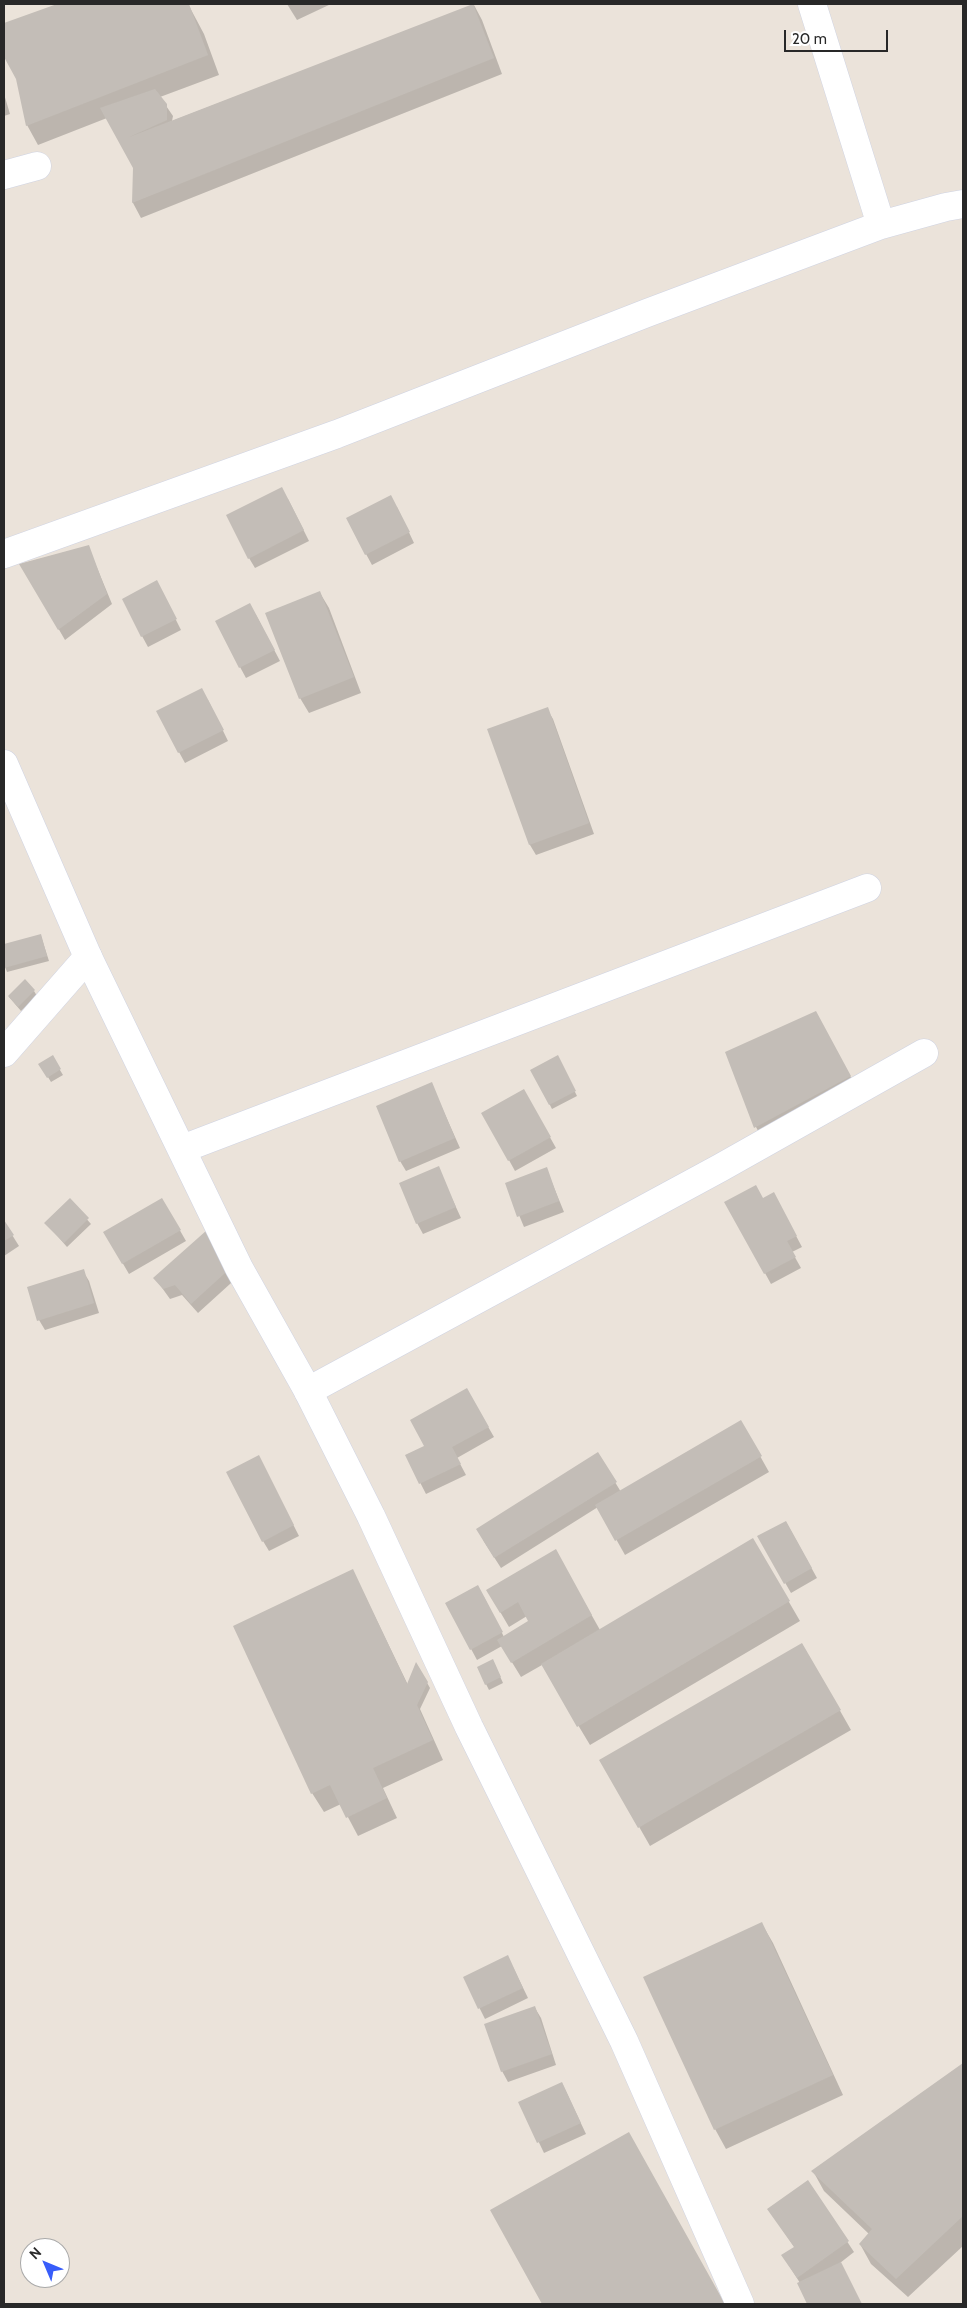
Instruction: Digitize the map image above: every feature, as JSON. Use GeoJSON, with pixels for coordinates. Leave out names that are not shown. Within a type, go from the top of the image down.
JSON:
{"type":"FeatureCollection","features":[{"type":"Feature","properties":{"kind":"street"},"geometry":{"type":"LineString","coordinates":[[812,4],[881,225]]}},
{"type":"Feature","properties":{"kind":"street"},"geometry":{"type":"LineString","coordinates":[[4,175],[36,166]]}},
{"type":"Feature","properties":{"kind":"street"},"geometry":{"type":"LineString","coordinates":[[4,554],[337,434],[656,309],[881,225],[963,204]]}},
{"type":"Feature","properties":{"kind":"street"},"geometry":{"type":"LineString","coordinates":[[4,764],[88,956],[239,1268],[308,1391],[371,1516],[469,1726],[624,2041],[740,2304]]}},
{"type":"Feature","properties":{"kind":"street"},"geometry":{"type":"LineString","coordinates":[[182,1149],[868,888]]}},
{"type":"Feature","properties":{"kind":"street"},"geometry":{"type":"LineString","coordinates":[[4,1054],[88,956]]}},
{"type":"Feature","properties":{"kind":"street"},"geometry":{"type":"LineString","coordinates":[[308,1391],[720,1168],[924,1053]]}},
{"type":"Feature","properties":{"kind":"building"},"geometry":{"type":"Polygon","coordinates":[[[57,4],[189,4],[208,55],[26,126],[16,79],[4,57],[4,23],[57,4]]]}},
{"type":"Feature","properties":{"kind":"building"},"geometry":{"type":"Polygon","coordinates":[[[473,4],[494,58],[132,203],[133,168],[100,108],[155,89],[167,104],[167,120],[127,138],[473,4]]]}},
{"type":"Feature","properties":{"kind":"building"},"geometry":{"type":"Polygon","coordinates":[[[282,487],[304,530],[248,559],[226,515],[282,487]]]}},
{"type":"Feature","properties":{"kind":"building"},"geometry":{"type":"Polygon","coordinates":[[[391,495],[410,532],[365,555],[346,518],[391,495]]]}},
{"type":"Feature","properties":{"kind":"building"},"geometry":{"type":"Polygon","coordinates":[[[89,545],[107,594],[58,630],[19,564],[89,545]]]}},
{"type":"Feature","properties":{"kind":"building"},"geometry":{"type":"Polygon","coordinates":[[[157,580],[177,619],[141,637],[122,599],[157,580]]]}},
{"type":"Feature","properties":{"kind":"building"},"geometry":{"type":"Polygon","coordinates":[[[320,591],[354,677],[299,699],[265,613],[320,591]]]}},
{"type":"Feature","properties":{"kind":"building"},"geometry":{"type":"Polygon","coordinates":[[[250,603],[275,650],[239,668],[215,621],[250,603]]]}},
{"type":"Feature","properties":{"kind":"building"},"geometry":{"type":"Polygon","coordinates":[[[202,688],[224,730],[178,753],[156,711],[202,688]]]}},
{"type":"Feature","properties":{"kind":"building"},"geometry":{"type":"Polygon","coordinates":[[[548,707],[589,823],[529,845],[487,729],[548,707]]]}},
{"type":"Feature","properties":{"kind":"building"},"geometry":{"type":"Polygon","coordinates":[[[41,934],[47,956],[4,968],[4,944],[41,934]]]}},
{"type":"Feature","properties":{"kind":"building"},"geometry":{"type":"Polygon","coordinates":[[[25,979],[35,990],[18,1007],[8,996],[25,979]]]}},
{"type":"Feature","properties":{"kind":"building"},"geometry":{"type":"Polygon","coordinates":[[[816,1011],[851,1076],[754,1128],[725,1052],[816,1011]]]}},
{"type":"Feature","properties":{"kind":"building"},"geometry":{"type":"Polygon","coordinates":[[[53,1055],[61,1069],[47,1078],[38,1064],[53,1055]]]}},
{"type":"Feature","properties":{"kind":"building"},"geometry":{"type":"Polygon","coordinates":[[[558,1055],[576,1091],[549,1105],[530,1070],[558,1055]]]}},
{"type":"Feature","properties":{"kind":"building"},"geometry":{"type":"Polygon","coordinates":[[[432,1082],[455,1138],[399,1162],[376,1106],[432,1082]]]}},
{"type":"Feature","properties":{"kind":"building"},"geometry":{"type":"Polygon","coordinates":[[[524,1089],[551,1137],[508,1161],[481,1113],[524,1089]]]}},
{"type":"Feature","properties":{"kind":"building"},"geometry":{"type":"Polygon","coordinates":[[[439,1166],[456,1207],[416,1224],[399,1183],[439,1166]]]}},
{"type":"Feature","properties":{"kind":"building"},"geometry":{"type":"Polygon","coordinates":[[[547,1167],[559,1201],[517,1217],[505,1183],[547,1167]]]}},
{"type":"Feature","properties":{"kind":"building"},"geometry":{"type":"Polygon","coordinates":[[[756,1185],[763,1198],[774,1192],[797,1236],[787,1241],[796,1257],[764,1274],[724,1202],[756,1185]]]}},
{"type":"Feature","properties":{"kind":"building"},"geometry":{"type":"Polygon","coordinates":[[[70,1198],[89,1218],[64,1243],[44,1223],[70,1198]]]}},
{"type":"Feature","properties":{"kind":"building"},"geometry":{"type":"Polygon","coordinates":[[[162,1198],[181,1230],[122,1264],[103,1232],[162,1198]]]}},
{"type":"Feature","properties":{"kind":"building"},"geometry":{"type":"Polygon","coordinates":[[[4,1220],[14,1235],[4,1241],[4,1220]]]}},
{"type":"Feature","properties":{"kind":"building"},"geometry":{"type":"Polygon","coordinates":[[[207,1230],[236,1263],[191,1304],[175,1285],[163,1289],[153,1278],[207,1230]]]}},
{"type":"Feature","properties":{"kind":"building"},"geometry":{"type":"Polygon","coordinates":[[[84,1269],[94,1303],[37,1321],[27,1287],[84,1269]]]}},
{"type":"Feature","properties":{"kind":"building"},"geometry":{"type":"Polygon","coordinates":[[[467,1388],[489,1427],[452,1447],[461,1464],[419,1484],[405,1455],[424,1446],[410,1420],[467,1388]]]}},
{"type":"Feature","properties":{"kind":"building"},"geometry":{"type":"Polygon","coordinates":[[[741,1420],[762,1456],[615,1541],[595,1505],[741,1420]]]}},
{"type":"Feature","properties":{"kind":"building"},"geometry":{"type":"Polygon","coordinates":[[[598,1452],[617,1482],[494,1558],[476,1529],[598,1452]]]}},
{"type":"Feature","properties":{"kind":"building"},"geometry":{"type":"Polygon","coordinates":[[[259,1455],[294,1525],[262,1542],[226,1472],[259,1455]]]}},
{"type":"Feature","properties":{"kind":"building"},"geometry":{"type":"Polygon","coordinates":[[[786,1521],[812,1568],[784,1584],[757,1536],[786,1521]]]}},
{"type":"Feature","properties":{"kind":"building"},"geometry":{"type":"Polygon","coordinates":[[[753,1538],[790,1601],[577,1727],[541,1664],[753,1538]]]}},
{"type":"Feature","properties":{"kind":"building"},"geometry":{"type":"Polygon","coordinates":[[[556,1549],[592,1615],[511,1663],[497,1640],[528,1621],[518,1602],[500,1613],[486,1590],[556,1549]]]}},
{"type":"Feature","properties":{"kind":"building"},"geometry":{"type":"Polygon","coordinates":[[[353,1569],[407,1684],[416,1662],[428,1682],[417,1705],[433,1740],[373,1768],[387,1798],[346,1818],[330,1785],[311,1794],[233,1626],[353,1569]]]}},
{"type":"Feature","properties":{"kind":"building"},"geometry":{"type":"Polygon","coordinates":[[[478,1585],[503,1632],[470,1650],[445,1603],[478,1585]]]}},
{"type":"Feature","properties":{"kind":"building"},"geometry":{"type":"Polygon","coordinates":[[[802,1643],[841,1710],[638,1828],[599,1760],[802,1643]]]}},
{"type":"Feature","properties":{"kind":"building"},"geometry":{"type":"Polygon","coordinates":[[[493,1659],[501,1677],[485,1685],[477,1667],[493,1659]]]}},
{"type":"Feature","properties":{"kind":"building"},"geometry":{"type":"Polygon","coordinates":[[[762,1922],[833,2075],[714,2130],[643,1977],[762,1922]]]}},
{"type":"Feature","properties":{"kind":"building"},"geometry":{"type":"Polygon","coordinates":[[[508,1955],[523,1988],[478,2009],[463,1977],[508,1955]]]}},
{"type":"Feature","properties":{"kind":"building"},"geometry":{"type":"Polygon","coordinates":[[[535,2006],[552,2054],[501,2072],[484,2024],[535,2006]]]}},
{"type":"Feature","properties":{"kind":"building"},"geometry":{"type":"Polygon","coordinates":[[[963,2063],[963,2216],[896,2279],[859,2244],[872,2229],[811,2171],[963,2063]]]}},
{"type":"Feature","properties":{"kind":"building"},"geometry":{"type":"Polygon","coordinates":[[[562,2082],[581,2123],[537,2143],[518,2102],[562,2082]]]}},
{"type":"Feature","properties":{"kind":"building"},"geometry":{"type":"Polygon","coordinates":[[[629,2132],[725,2304],[542,2304],[490,2210],[629,2132]]]}},
{"type":"Feature","properties":{"kind":"building"},"geometry":{"type":"Polygon","coordinates":[[[808,2180],[849,2241],[797,2278],[781,2255],[794,2247],[767,2209],[808,2180]]]}},
{"type":"Feature","properties":{"kind":"building"},"geometry":{"type":"Polygon","coordinates":[[[841,2262],[862,2304],[807,2304],[797,2283],[841,2262]]]}}]}
